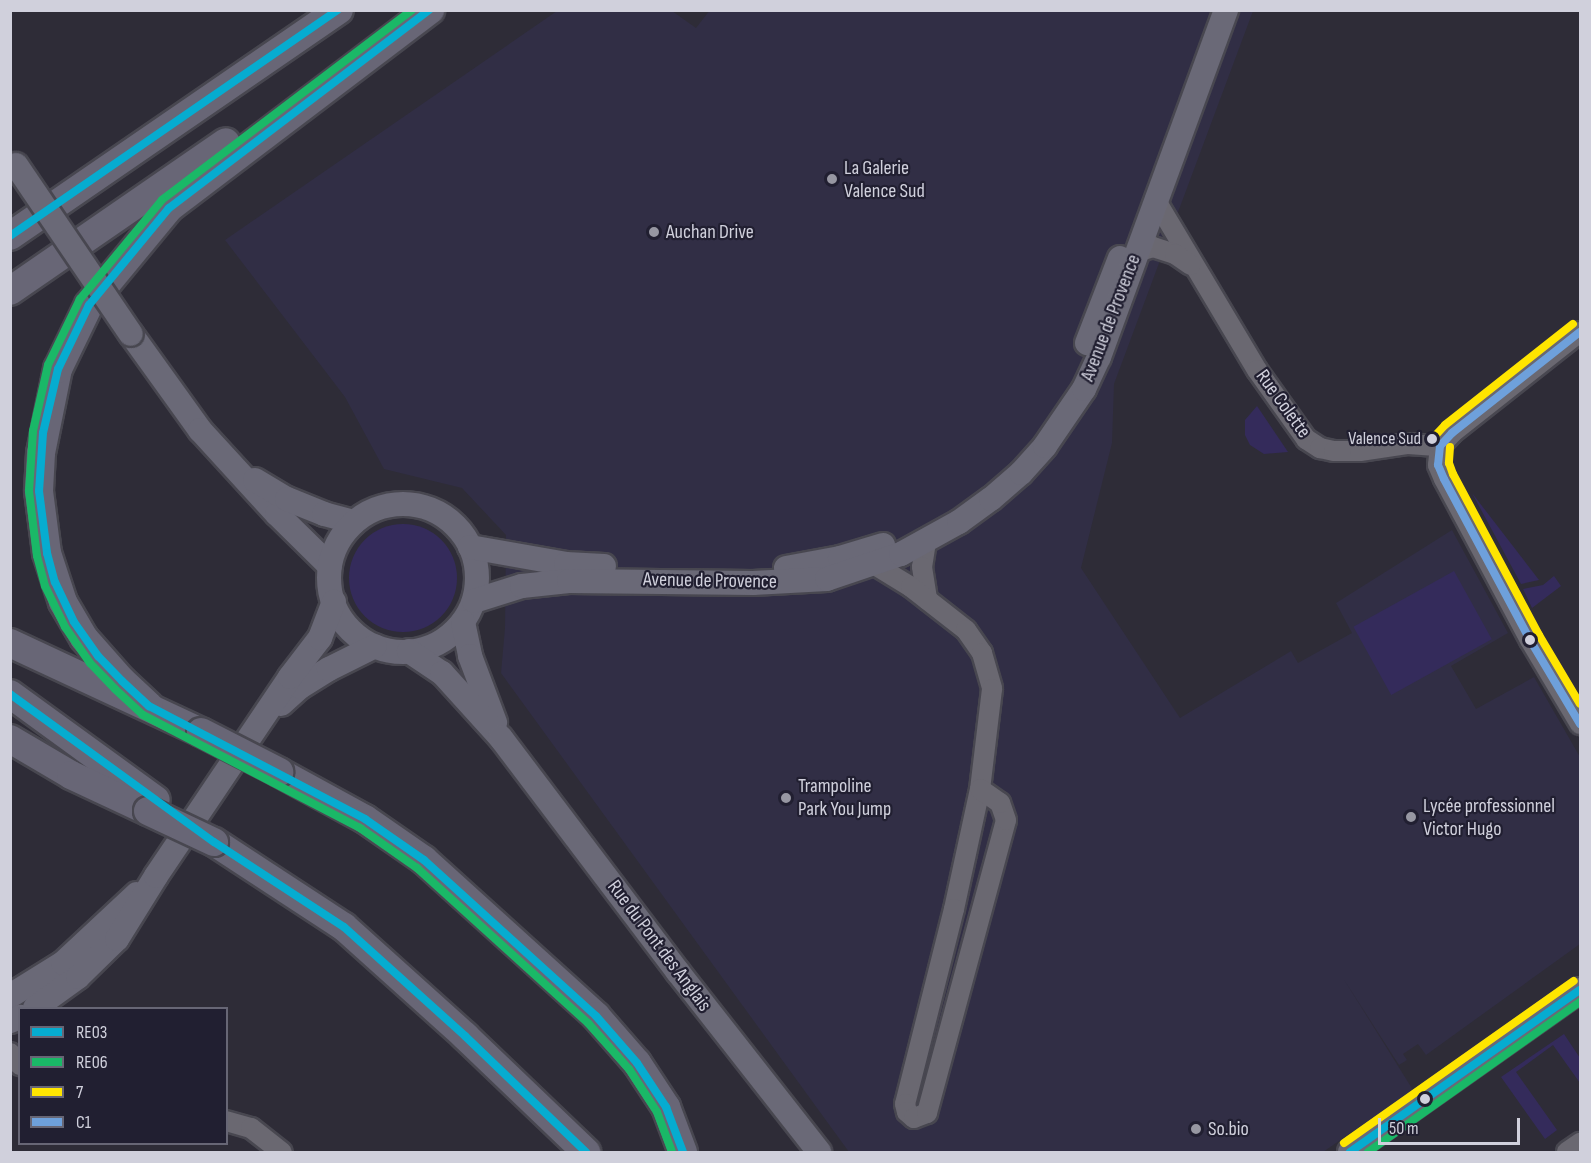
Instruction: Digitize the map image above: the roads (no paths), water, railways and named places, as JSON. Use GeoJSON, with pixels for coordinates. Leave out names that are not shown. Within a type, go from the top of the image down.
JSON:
{"type":"FeatureCollection","features":[{"type":"Feature","properties":{"kind":"highway"},"geometry":{"type":"LineString","coordinates":[[10,236],[339,10]]}},
{"type":"Feature","properties":{"kind":"highway"},"geometry":{"type":"LineString","coordinates":[[10,291],[417,10]]}},
{"type":"Feature","properties":{"kind":"highway"},"geometry":{"type":"LineString","coordinates":[[149,706],[122,681],[84,638],[63,602],[47,553],[39,491],[41,453],[58,369],[89,305],[169,208],[430,10]]}},
{"type":"Feature","properties":{"kind":"highway"},"geometry":{"type":"LineString","coordinates":[[10,643],[60,668],[149,706],[279,772],[365,819],[424,860],[596,1016],[638,1063],[666,1107],[683,1152]]}},
{"type":"Feature","properties":{"kind":"highway"},"geometry":{"type":"LineString","coordinates":[[10,694],[152,806],[220,845],[344,927],[465,1036],[586,1152]]}},
{"type":"Feature","properties":{"kind":"highway"},"geometry":{"type":"LineString","coordinates":[[10,739],[71,775],[152,806]]}},
{"type":"Feature","properties":{"kind":"main road","name":"Avenue de Provence"},"geometry":{"type":"LineString","coordinates":[[470,547],[566,564],[734,570],[800,566],[840,558],[896,541],[950,511],[983,488],[1033,437],[1068,385],[1083,355],[1210,10]]}},
{"type":"Feature","properties":{"kind":"main road","name":"Avenue de Provence"},"geometry":{"type":"LineString","coordinates":[[468,611],[504,590],[542,583],[622,580],[796,582],[828,579],[875,565],[926,542],[991,499],[1021,473],[1045,446],[1084,389],[1099,357],[1226,10]]}},
{"type":"Feature","properties":{"kind":"main road"},"geometry":{"type":"LineString","coordinates":[[13,162],[200,430],[330,566]]}},
{"type":"Feature","properties":{"kind":"main road"},"geometry":{"type":"LineString","coordinates":[[233,467],[287,499],[324,514],[354,522]]}},
{"type":"Feature","properties":{"kind":"main road"},"geometry":{"type":"LineString","coordinates":[[410,504],[431,509],[450,520],[470,547],[477,574],[468,611],[438,643],[409,651],[375,646],[357,636],[343,620],[334,602],[330,584],[330,566],[338,542],[354,522],[370,511],[389,505],[410,504]]}},
{"type":"Feature","properties":{"kind":"main road"},"geometry":{"type":"LineString","coordinates":[[36,1007],[78,978],[117,939],[156,876],[320,638],[334,602]]}},
{"type":"Feature","properties":{"kind":"main road","name":"Rue du Pont des Anglais"},"geometry":{"type":"LineString","coordinates":[[468,611],[470,656],[501,738]]}},
{"type":"Feature","properties":{"kind":"main road"},"geometry":{"type":"LineString","coordinates":[[261,721],[300,687],[375,646]]}},
{"type":"Feature","properties":{"kind":"main road","name":"Rue du Pont des Anglais"},"geometry":{"type":"LineString","coordinates":[[409,651],[442,673],[501,738],[678,972],[819,1152]]}},
{"type":"Feature","properties":{"kind":"main road"},"geometry":{"type":"LineString","coordinates":[[10,996],[63,963],[156,876]]}},
{"type":"Feature","properties":{"kind":"main road"},"geometry":{"type":"LineString","coordinates":[[1350,1152],[1581,990]]}},
{"type":"Feature","properties":{"kind":"street","name":"Rue Colette"},"geometry":{"type":"LineString","coordinates":[[1155,199],[1257,370],[1306,439],[1320,448],[1334,451],[1360,451],[1408,444],[1440,446]]}},
{"type":"Feature","properties":{"kind":"street"},"geometry":{"type":"LineString","coordinates":[[1137,252],[1146,248],[1159,249],[1175,254],[1195,269]]}},
{"type":"Feature","properties":{"kind":"street"},"geometry":{"type":"LineString","coordinates":[[1581,332],[1452,433],[1440,446],[1438,465],[1530,640],[1581,724]]}},
{"type":"Feature","properties":{"kind":"street"},"geometry":{"type":"LineString","coordinates":[[926,542],[922,567],[927,600]]}},
{"type":"Feature","properties":{"kind":"street"},"geometry":{"type":"LineString","coordinates":[[875,565],[966,630],[976,643],[988,669],[992,689],[980,789],[954,909],[904,1104],[907,1112],[914,1118],[927,1113],[1006,820],[1000,803],[980,789]]}},
{"type":"Feature","properties":{"kind":"street"},"geometry":{"type":"LineString","coordinates":[[228,1121],[251,1128],[282,1152]]}},
{"type":"Feature","properties":{"kind":"street"},"geometry":{"type":"LineString","coordinates":[[1567,1152],[1581,1143]]}},
{"type":"Feature","properties":{"kind":"place","name":"La Galerie Valence Sud"},"geometry":{"type":"Point","coordinates":[832,179]}},
{"type":"Feature","properties":{"kind":"place","name":"Auchan Drive"},"geometry":{"type":"Point","coordinates":[654,232]}},
{"type":"Feature","properties":{"kind":"place","name":"Valence Sud"},"geometry":{"type":"Point","coordinates":[1432,439]}},
{"type":"Feature","properties":{"kind":"place","name":"Trampoline Park You Jump"},"geometry":{"type":"Point","coordinates":[786,798]}},
{"type":"Feature","properties":{"kind":"place","name":"Lycée professionnel Victor Hugo"},"geometry":{"type":"Point","coordinates":[1411,817]}},
{"type":"Feature","properties":{"kind":"place","name":"So.bio"},"geometry":{"type":"Point","coordinates":[1196,1129]}}]}
